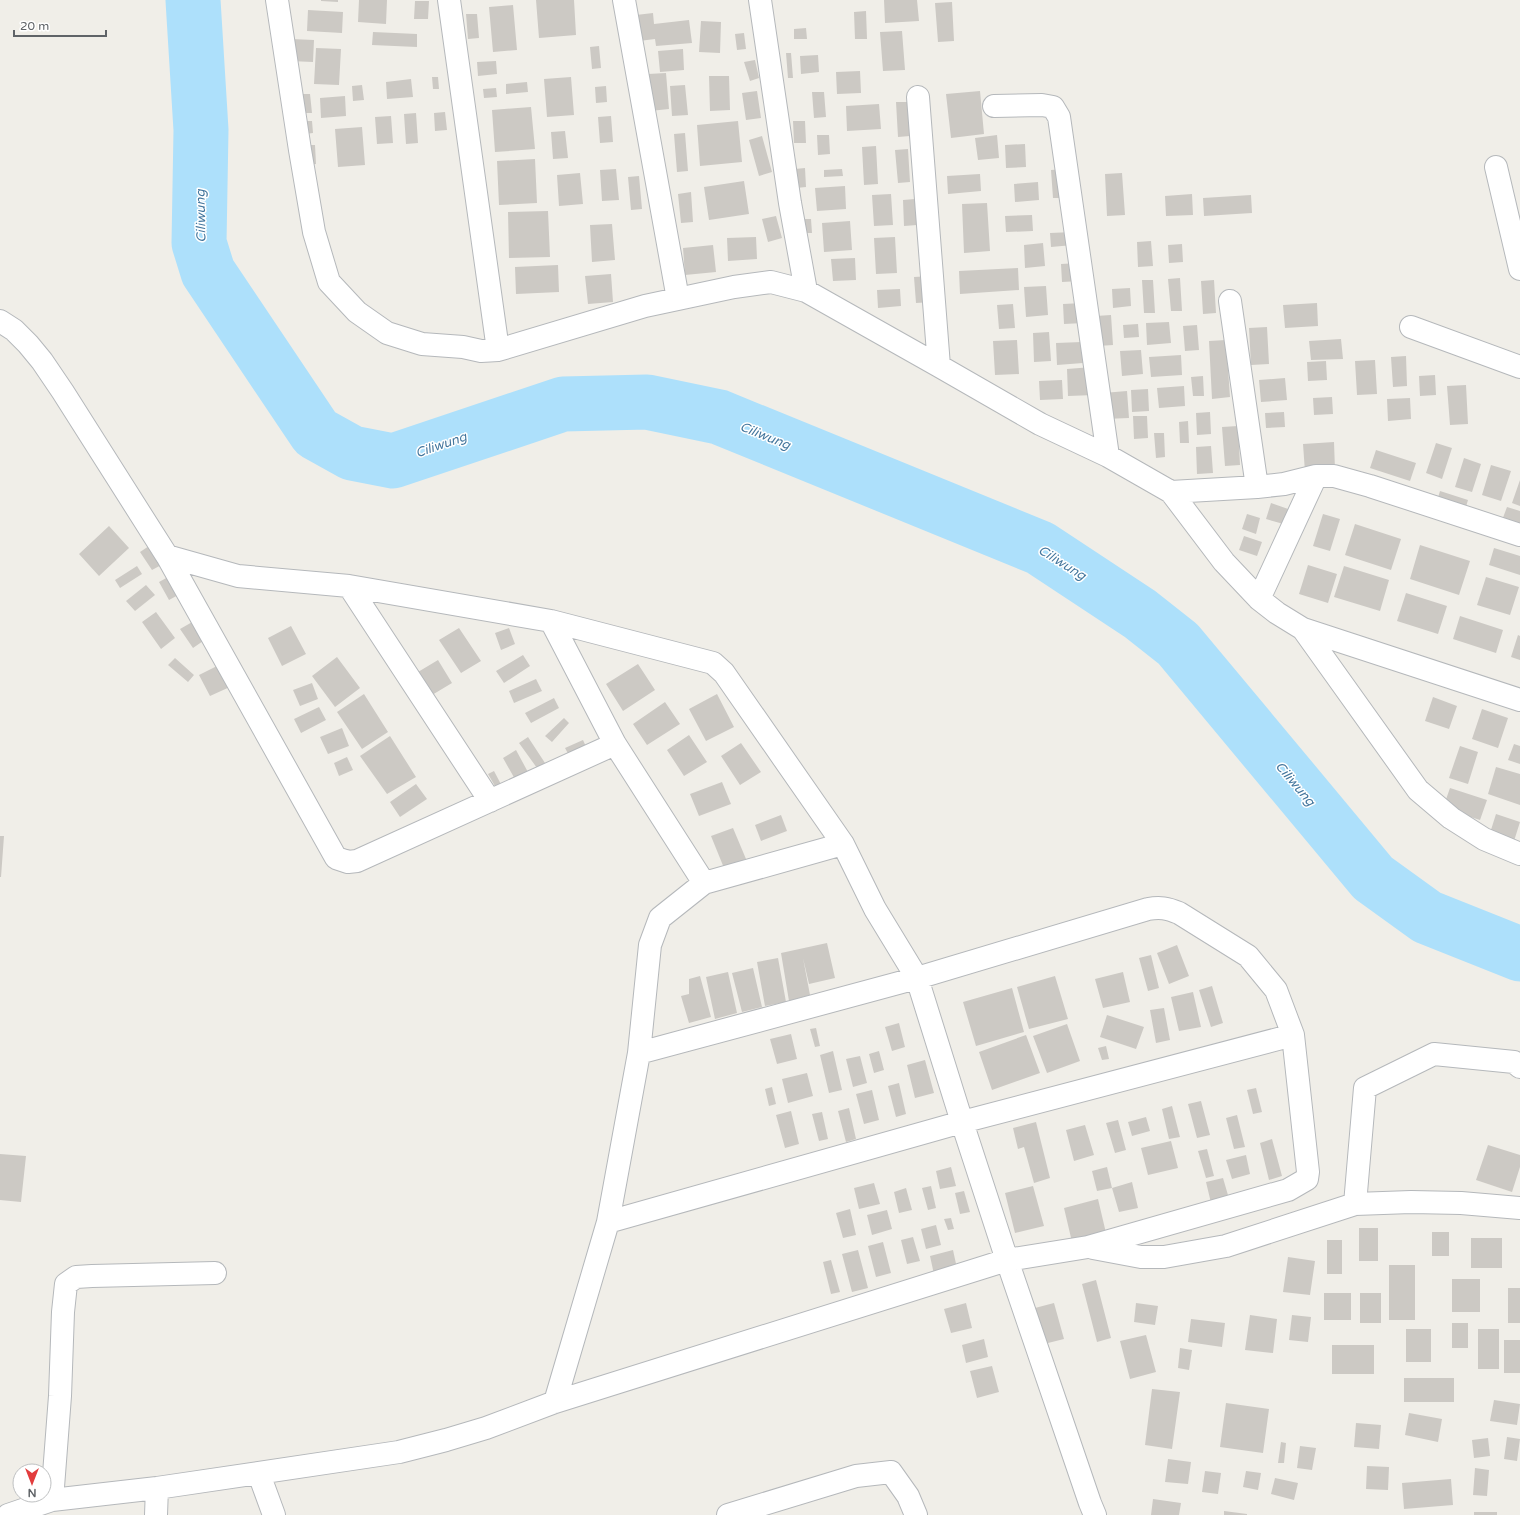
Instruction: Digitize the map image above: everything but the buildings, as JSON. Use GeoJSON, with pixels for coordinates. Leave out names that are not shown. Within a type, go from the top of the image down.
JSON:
{"type":"FeatureCollection","features":[{"type":"Feature","properties":{"kind":"street"},"geometry":{"type":"LineString","coordinates":[[277,0],[314,232],[329,282],[357,312],[387,333],[422,344],[463,347],[481,351],[498,350],[645,306],[734,287],[771,282],[806,291],[1040,424],[1108,456],[1170,492],[1224,562],[1259,599],[1277,613],[1303,629],[1520,700]]}},
{"type":"Feature","properties":{"kind":"street"},"geometry":{"type":"LineString","coordinates":[[449,0],[498,350]]}},
{"type":"Feature","properties":{"kind":"street"},"geometry":{"type":"LineString","coordinates":[[624,0],[678,299]]}},
{"type":"Feature","properties":{"kind":"street"},"geometry":{"type":"LineString","coordinates":[[760,0],[790,203],[806,291]]}},
{"type":"Feature","properties":{"kind":"street"},"geometry":{"type":"LineString","coordinates":[[918,97],[939,366]]}},
{"type":"Feature","properties":{"kind":"street"},"geometry":{"type":"LineString","coordinates":[[994,106],[1042,106],[1053,108],[1059,117],[1108,456]]}},
{"type":"Feature","properties":{"kind":"street"},"geometry":{"type":"LineString","coordinates":[[1496,167],[1520,270]]}},
{"type":"Feature","properties":{"kind":"street"},"geometry":{"type":"LineString","coordinates":[[1230,301],[1256,487]]}},
{"type":"Feature","properties":{"kind":"street"},"geometry":{"type":"LineString","coordinates":[[0,321],[14,330],[42,361],[167,556],[336,858],[348,862],[357,861],[615,744]]}},
{"type":"Feature","properties":{"kind":"street"},"geometry":{"type":"LineString","coordinates":[[1411,327],[1520,367]]}},
{"type":"Feature","properties":{"kind":"street"},"geometry":{"type":"LineString","coordinates":[[1170,492],[1256,487],[1284,484],[1316,476],[1334,476],[1370,486],[1520,535]]}},
{"type":"Feature","properties":{"kind":"street"},"geometry":{"type":"LineString","coordinates":[[1259,599],[1316,476]]}},
{"type":"Feature","properties":{"kind":"street"},"geometry":{"type":"LineString","coordinates":[[167,556],[238,576],[349,586],[551,620],[713,663],[724,674],[843,844],[875,909],[917,978],[1007,1260],[1095,1515]]}},
{"type":"Feature","properties":{"kind":"street"},"geometry":{"type":"LineString","coordinates":[[349,586],[490,801]]}},
{"type":"Feature","properties":{"kind":"street"},"geometry":{"type":"LineString","coordinates":[[551,620],[615,744],[704,883]]}},
{"type":"Feature","properties":{"kind":"street"},"geometry":{"type":"LineString","coordinates":[[1303,629],[1418,790],[1452,818],[1484,839],[1520,854]]}},
{"type":"Feature","properties":{"kind":"street"},"geometry":{"type":"LineString","coordinates":[[555,1402],[608,1222],[639,1053],[650,945],[660,918],[704,883],[843,844]]}},
{"type":"Feature","properties":{"kind":"street"},"geometry":{"type":"LineString","coordinates":[[215,1272],[76,1277],[66,1284],[63,1312],[60,1396],[52,1500],[259,1474],[399,1452],[459,1436],[555,1402],[1007,1260],[1088,1247],[1288,1190],[1307,1179],[1308,1172],[1293,1035],[1276,990],[1248,956],[1179,913],[1167,908],[1159,907],[1148,909],[917,978],[639,1053]]}},
{"type":"Feature","properties":{"kind":"street"},"geometry":{"type":"LineString","coordinates":[[608,1222],[962,1122],[1293,1035]]}},
{"type":"Feature","properties":{"kind":"street"},"geometry":{"type":"LineString","coordinates":[[1355,1204],[1366,1088],[1434,1054],[1514,1062],[1520,1067]]}},
{"type":"Feature","properties":{"kind":"street"},"geometry":{"type":"LineString","coordinates":[[1088,1247],[1141,1257],[1164,1257],[1226,1246],[1355,1204],[1411,1202],[1461,1203],[1520,1208]]}},
{"type":"Feature","properties":{"kind":"street"},"geometry":{"type":"LineString","coordinates":[[737,1514],[856,1476],[890,1472],[908,1496],[916,1515]]}},
{"type":"Feature","properties":{"kind":"street"},"geometry":{"type":"LineString","coordinates":[[259,1474],[274,1515]]}},
{"type":"Feature","properties":{"kind":"street"},"geometry":{"type":"LineString","coordinates":[[156,1515],[157,1488]]}},
{"type":"Feature","properties":{"kind":"street"},"geometry":{"type":"LineString","coordinates":[[8,1515],[43,1503]]}},
{"type":"Feature","properties":{"kind":"waterway","name":"Ciliwung"},"geometry":{"type":"LineString","coordinates":[[193,0],[201,130],[199,243],[208,272],[316,433],[352,453],[393,461],[563,404],[647,402],[719,417],[1040,548],[1140,614],[1178,644],[1373,878],[1427,917],[1520,954]]}}]}
